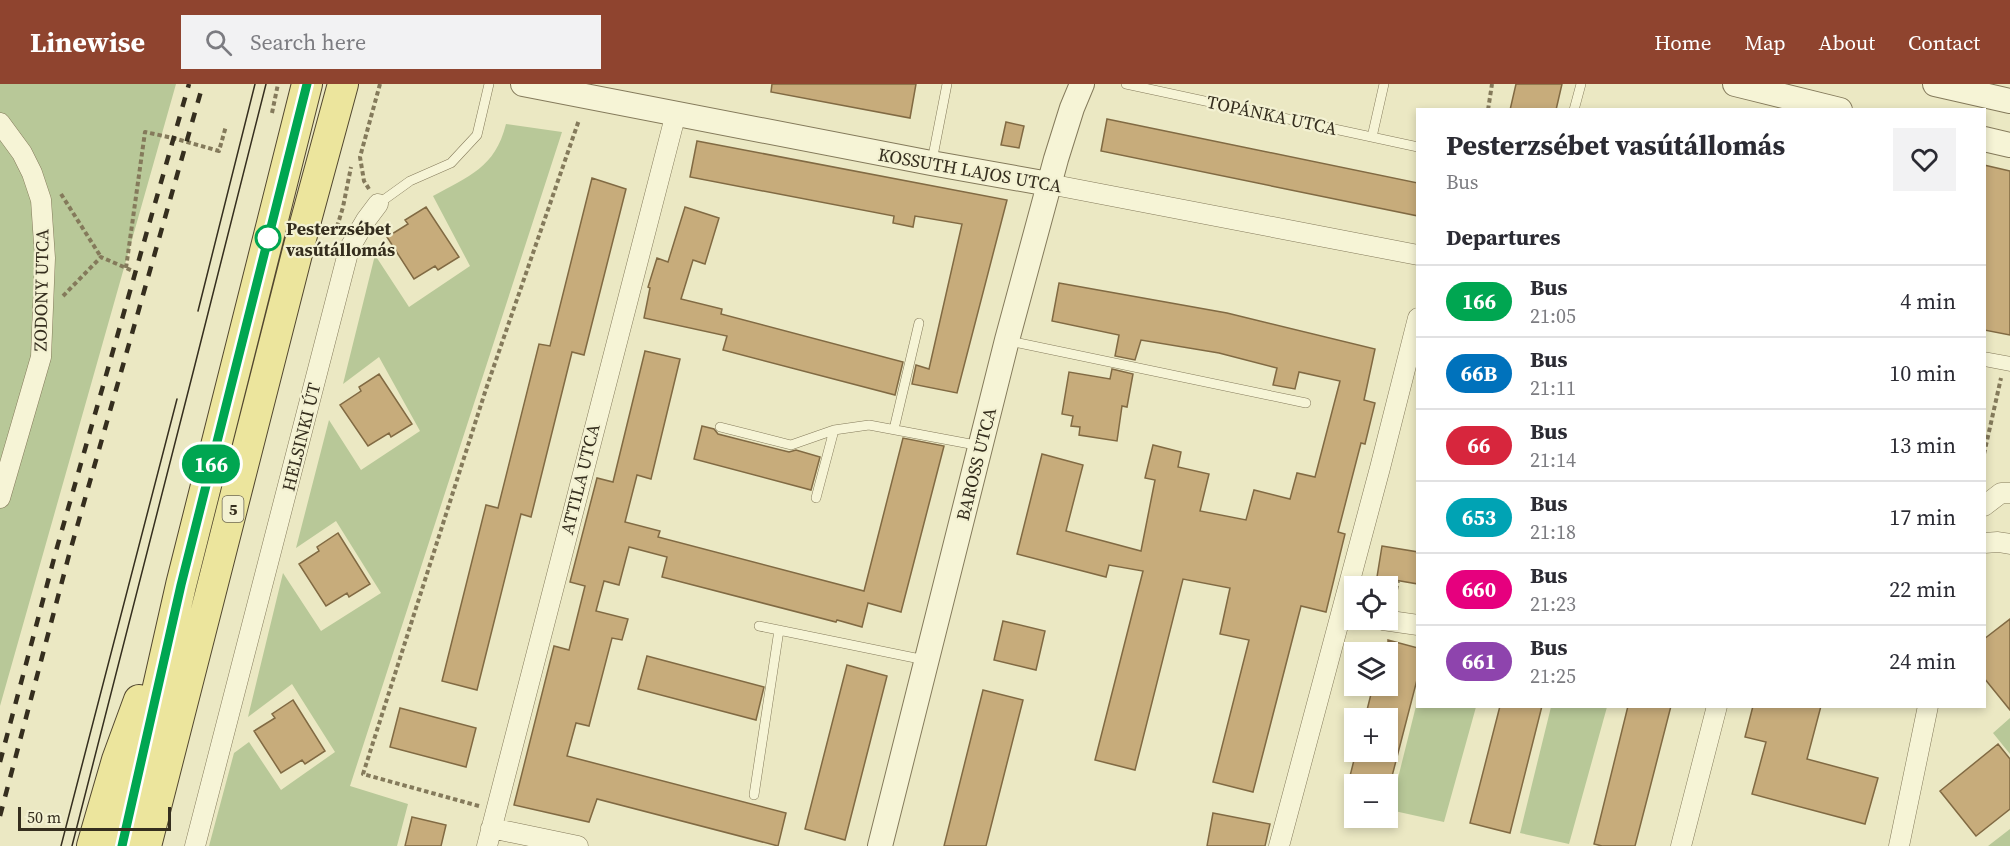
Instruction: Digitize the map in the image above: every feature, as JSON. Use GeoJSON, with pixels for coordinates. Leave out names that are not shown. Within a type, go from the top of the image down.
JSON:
{"type":"FeatureCollection","features":[{"type":"Feature","properties":{"kind":"main road","name":"5"},"geometry":{"type":"LineString","coordinates":[[122,846],[181,585],[308,84]]}},
{"type":"Feature","properties":{"kind":"main road","name":"5"},"geometry":{"type":"LineString","coordinates":[[146,846],[296,258],[343,84]]}},
{"type":"Feature","properties":{"kind":"main road"},"geometry":{"type":"LineString","coordinates":[[92,846],[117,760],[181,585]]}},
{"type":"Feature","properties":{"kind":"main road"},"geometry":{"type":"LineString","coordinates":[[161,846],[164,832],[166,772]]}},
{"type":"Feature","properties":{"kind":"street","name":"BAROSS UTCA"},"geometry":{"type":"LineString","coordinates":[[880,846],[1007,340],[1049,184],[1072,108],[1082,84]]}},
{"type":"Feature","properties":{"kind":"street"},"geometry":{"type":"LineString","coordinates":[[1735,84],[1832,108]]}},
{"type":"Feature","properties":{"kind":"street"},"geometry":{"type":"LineString","coordinates":[[1935,84],[2010,101]]}},
{"type":"Feature","properties":{"kind":"street","name":"KOSSUTH LAJOS UTCA"},"geometry":{"type":"LineString","coordinates":[[535,85],[1416,255]]}},
{"type":"Feature","properties":{"kind":"street","name":"ATTILA UTCA"},"geometry":{"type":"LineString","coordinates":[[491,828],[676,113]]}},
{"type":"Feature","properties":{"kind":"street","name":"ZODONY UTCA"},"geometry":{"type":"LineString","coordinates":[[0,123],[22,153],[32,173],[40,200],[45,258],[41,357],[0,498]]}},
{"type":"Feature","properties":{"kind":"street"},"geometry":{"type":"LineString","coordinates":[[1986,139],[2010,145]]}},
{"type":"Feature","properties":{"kind":"street","name":"HELSINKI ÚT"},"geometry":{"type":"LineString","coordinates":[[195,846],[349,249],[378,204]]}},
{"type":"Feature","properties":{"kind":"street"},"geometry":{"type":"LineString","coordinates":[[1356,576],[1380,468],[1416,326]]}},
{"type":"Feature","properties":{"kind":"street"},"geometry":{"type":"LineString","coordinates":[[1986,359],[2007,363]]}},
{"type":"Feature","properties":{"kind":"street"},"geometry":{"type":"LineString","coordinates":[[1986,504],[2001,493],[2010,493]]}},
{"type":"Feature","properties":{"kind":"street"},"geometry":{"type":"LineString","coordinates":[[1986,543],[2010,544]]}},
{"type":"Feature","properties":{"kind":"street"},"geometry":{"type":"LineString","coordinates":[[1398,622],[1416,625]]}},
{"type":"Feature","properties":{"kind":"street"},"geometry":{"type":"LineString","coordinates":[[1279,846],[1344,627]]}},
{"type":"Feature","properties":{"kind":"street"},"geometry":{"type":"LineString","coordinates":[[1681,846],[1716,708]]}},
{"type":"Feature","properties":{"kind":"street"},"geometry":{"type":"LineString","coordinates":[[1899,846],[1928,708]]}},
{"type":"Feature","properties":{"kind":"street"},"geometry":{"type":"LineString","coordinates":[[491,828],[579,846]]}},
{"type":"Feature","properties":{"kind":"lane","name":"HELSINKI ÚT"},"geometry":{"type":"LineString","coordinates":[[378,204],[410,182],[451,163],[477,135],[489,84]]}},
{"type":"Feature","properties":{"kind":"lane"},"geometry":{"type":"LineString","coordinates":[[931,163],[947,84]]}},
{"type":"Feature","properties":{"kind":"lane","name":"TOPÁNKA UTCA"},"geometry":{"type":"LineString","coordinates":[[1126,84],[1416,147]]}},
{"type":"Feature","properties":{"kind":"lane"},"geometry":{"type":"LineString","coordinates":[[1372,137],[1384,84]]}},
{"type":"Feature","properties":{"kind":"lane"},"geometry":{"type":"LineString","coordinates":[[1575,108],[1581,84]]}},
{"type":"Feature","properties":{"kind":"lane"},"geometry":{"type":"LineString","coordinates":[[894,429],[919,323]]}},
{"type":"Feature","properties":{"kind":"lane"},"geometry":{"type":"LineString","coordinates":[[1007,340],[1306,403]]}},
{"type":"Feature","properties":{"kind":"lane"},"geometry":{"type":"LineString","coordinates":[[720,427],[791,446],[834,430],[869,425],[981,446]]}},
{"type":"Feature","properties":{"kind":"lane"},"geometry":{"type":"LineString","coordinates":[[816,498],[834,430]]}},
{"type":"Feature","properties":{"kind":"lane"},"geometry":{"type":"LineString","coordinates":[[759,626],[928,660]]}},
{"type":"Feature","properties":{"kind":"lane"},"geometry":{"type":"LineString","coordinates":[[754,795],[779,630]]}},
{"type":"Feature","properties":{"kind":"path"},"geometry":{"type":"LineString","coordinates":[[378,204],[364,181],[360,158],[380,84]]}},
{"type":"Feature","properties":{"kind":"path"},"geometry":{"type":"LineString","coordinates":[[1488,108],[1492,84]]}},
{"type":"Feature","properties":{"kind":"path"},"geometry":{"type":"LineString","coordinates":[[491,828],[363,774],[486,389],[579,120]]}},
{"type":"Feature","properties":{"kind":"path"},"geometry":{"type":"LineString","coordinates":[[126,268],[146,132],[219,151],[226,126]]}},
{"type":"Feature","properties":{"kind":"path"},"geometry":{"type":"LineString","coordinates":[[343,207],[351,167]]}},
{"type":"Feature","properties":{"kind":"path"},"geometry":{"type":"LineString","coordinates":[[44,297],[64,296],[101,256],[132,271]]}},
{"type":"Feature","properties":{"kind":"path"},"geometry":{"type":"LineString","coordinates":[[1986,446],[2007,363]]}},
{"type":"Feature","properties":{"kind":"green space"},"geometry":{"type":"Polygon","coordinates":[[[0,84],[176,84],[0,706],[0,84]]]}},
{"type":"Feature","properties":{"kind":"green space"},"geometry":{"type":"Polygon","coordinates":[[[506,124],[562,132],[350,786],[408,804],[397,846],[209,846],[234,753],[249,742],[281,790],[335,752],[292,684],[248,717],[283,573],[321,631],[381,593],[336,521],[296,548],[329,420],[361,470],[420,431],[379,357],[343,384],[375,255],[409,307],[470,266],[433,196],[469,176],[488,161],[501,139],[506,124]]]}},
{"type":"Feature","properties":{"kind":"green space"},"geometry":{"type":"Polygon","coordinates":[[[1416,706],[1416,708],[1476,708],[1444,822],[1398,812],[1398,778],[1416,706]]]}},
{"type":"Feature","properties":{"kind":"green space"},"geometry":{"type":"Polygon","coordinates":[[[1551,708],[1607,708],[1569,844],[1520,833],[1551,708]]]}},
{"type":"Feature","properties":{"kind":"green space"},"geometry":{"type":"Polygon","coordinates":[[[2010,718],[2010,754],[1993,733],[2010,718]]]}},
{"type":"Feature","properties":{"kind":"green space"},"geometry":{"type":"Polygon","coordinates":[[[2010,829],[2010,846],[1988,846],[2010,829]]]}},
{"type":"Feature","properties":{"kind":"building"},"geometry":{"type":"Polygon","coordinates":[[[772,84],[916,84],[910,118],[771,92],[772,84]]]}},
{"type":"Feature","properties":{"kind":"building"},"geometry":{"type":"Polygon","coordinates":[[[1516,84],[1562,84],[1556,108],[1510,108],[1516,84]]]}},
{"type":"Feature","properties":{"kind":"building"},"geometry":{"type":"Polygon","coordinates":[[[1107,119],[1416,183],[1416,216],[1101,151],[1107,119]]]}},
{"type":"Feature","properties":{"kind":"building"},"geometry":{"type":"Polygon","coordinates":[[[1006,122],[1024,126],[1019,148],[1001,145],[1006,122]]]}},
{"type":"Feature","properties":{"kind":"building"},"geometry":{"type":"Polygon","coordinates":[[[697,141],[1007,200],[957,393],[912,384],[916,365],[929,369],[962,224],[915,216],[913,227],[893,223],[894,216],[690,177],[697,141]]]}},
{"type":"Feature","properties":{"kind":"building"},"geometry":{"type":"Polygon","coordinates":[[[1986,165],[2010,171],[2010,335],[1986,330],[1986,165]]]}},
{"type":"Feature","properties":{"kind":"building"},"geometry":{"type":"Polygon","coordinates":[[[592,178],[626,189],[584,355],[572,352],[531,517],[521,514],[477,690],[442,681],[486,505],[498,508],[539,344],[550,346],[592,178]]]}},
{"type":"Feature","properties":{"kind":"building"},"geometry":{"type":"Polygon","coordinates":[[[426,207],[459,257],[438,270],[435,266],[414,279],[387,237],[408,224],[405,220],[426,207]]]}},
{"type":"Feature","properties":{"kind":"building"},"geometry":{"type":"Polygon","coordinates":[[[685,207],[719,218],[705,264],[693,260],[681,299],[722,309],[721,314],[903,362],[895,395],[723,350],[727,336],[644,318],[650,288],[648,287],[657,258],[668,262],[685,207]]]}},
{"type":"Feature","properties":{"kind":"building"},"geometry":{"type":"Polygon","coordinates":[[[1059,283],[1227,313],[1375,349],[1364,400],[1375,403],[1365,444],[1361,443],[1338,532],[1345,534],[1326,612],[1301,606],[1253,792],[1213,782],[1249,640],[1220,634],[1230,588],[1183,579],[1135,770],[1095,760],[1143,571],[1109,565],[1106,577],[1017,554],[1042,454],[1083,465],[1066,531],[1141,551],[1155,480],[1145,478],[1153,445],[1181,452],[1178,467],[1209,474],[1200,511],[1246,520],[1254,490],[1290,499],[1297,473],[1315,477],[1340,381],[1299,372],[1295,389],[1273,385],[1277,368],[1219,353],[1141,340],[1135,360],[1115,356],[1119,335],[1052,321],[1059,283]]]}},
{"type":"Feature","properties":{"kind":"building"},"geometry":{"type":"Polygon","coordinates":[[[645,351],[680,359],[651,479],[637,475],[625,522],[660,531],[658,537],[864,591],[903,438],[944,446],[901,612],[868,603],[862,627],[837,620],[836,622],[662,577],[667,557],[629,547],[619,585],[604,581],[596,611],[628,619],[622,640],[612,638],[589,726],[576,723],[567,756],[786,813],[778,846],[597,799],[589,822],[514,805],[554,646],[569,650],[585,586],[570,582],[597,478],[613,482],[645,351]]]}},
{"type":"Feature","properties":{"kind":"building"},"geometry":{"type":"Polygon","coordinates":[[[1112,369],[1133,374],[1127,407],[1122,406],[1117,441],[1079,435],[1080,427],[1071,426],[1073,416],[1062,414],[1069,372],[1110,379],[1112,369]]]}},
{"type":"Feature","properties":{"kind":"building"},"geometry":{"type":"Polygon","coordinates":[[[379,374],[412,424],[391,437],[389,433],[368,446],[340,405],[361,391],[359,387],[379,374]]]}},
{"type":"Feature","properties":{"kind":"building"},"geometry":{"type":"Polygon","coordinates":[[[702,426],[714,429],[718,434],[789,452],[796,450],[820,457],[811,490],[694,459],[702,426]]]}},
{"type":"Feature","properties":{"kind":"building"},"geometry":{"type":"Polygon","coordinates":[[[338,533],[370,584],[349,597],[347,593],[326,606],[299,564],[319,551],[317,547],[338,533]]]}},
{"type":"Feature","properties":{"kind":"building"},"geometry":{"type":"Polygon","coordinates":[[[1382,546],[1416,552],[1416,584],[1398,581],[1398,576],[1377,576],[1382,546]]]}},
{"type":"Feature","properties":{"kind":"building"},"geometry":{"type":"Polygon","coordinates":[[[2010,619],[2010,710],[1986,680],[1986,637],[2010,619]]]}},
{"type":"Feature","properties":{"kind":"building"},"geometry":{"type":"Polygon","coordinates":[[[1003,621],[1045,631],[1036,670],[994,660],[1003,621]]]}},
{"type":"Feature","properties":{"kind":"building"},"geometry":{"type":"Polygon","coordinates":[[[1398,643],[1416,647],[1416,684],[1398,753],[1398,708],[1368,708],[1370,696],[1398,696],[1398,643]]]}},
{"type":"Feature","properties":{"kind":"building"},"geometry":{"type":"Polygon","coordinates":[[[647,656],[764,687],[756,720],[638,689],[647,656]]]}},
{"type":"Feature","properties":{"kind":"building"},"geometry":{"type":"Polygon","coordinates":[[[847,665],[887,676],[845,840],[805,829],[847,665]]]}},
{"type":"Feature","properties":{"kind":"building"},"geometry":{"type":"Polygon","coordinates":[[[983,690],[1023,700],[986,846],[944,846],[983,690]]]}},
{"type":"Feature","properties":{"kind":"building"},"geometry":{"type":"Polygon","coordinates":[[[293,700],[325,751],[305,764],[302,760],[281,773],[254,731],[275,718],[272,714],[293,700]]]}},
{"type":"Feature","properties":{"kind":"building"},"geometry":{"type":"Polygon","coordinates":[[[400,708],[476,728],[466,767],[390,747],[400,708]]]}},
{"type":"Feature","properties":{"kind":"building"},"geometry":{"type":"Polygon","coordinates":[[[1499,708],[1541,708],[1510,833],[1470,823],[1499,708]]]}},
{"type":"Feature","properties":{"kind":"building"},"geometry":{"type":"Polygon","coordinates":[[[1628,708],[1670,708],[1635,846],[1594,844],[1628,708]]]}},
{"type":"Feature","properties":{"kind":"building"},"geometry":{"type":"Polygon","coordinates":[[[1752,708],[1820,708],[1807,759],[1878,778],[1865,824],[1752,794],[1766,742],[1745,737],[1752,708]]]}},
{"type":"Feature","properties":{"kind":"building"},"geometry":{"type":"Polygon","coordinates":[[[1998,744],[2010,759],[2010,809],[1976,836],[1940,791],[1998,744]]]}},
{"type":"Feature","properties":{"kind":"building"},"geometry":{"type":"Polygon","coordinates":[[[1354,762],[1396,762],[1393,774],[1350,774],[1354,762]]]}},
{"type":"Feature","properties":{"kind":"building"},"geometry":{"type":"Polygon","coordinates":[[[1213,813],[1270,824],[1265,846],[1207,846],[1213,813]]]}},
{"type":"Feature","properties":{"kind":"building"},"geometry":{"type":"Polygon","coordinates":[[[412,817],[446,825],[441,846],[405,846],[412,817]]]}},
{"type":"Feature","properties":{"kind":"tram line"},"geometry":{"type":"LineString","coordinates":[[198,311],[255,84]]}},
{"type":"Feature","properties":{"kind":"tram line"},"geometry":{"type":"LineString","coordinates":[[72,846],[266,84]]}},
{"type":"Feature","properties":{"kind":"tram line"},"geometry":{"type":"LineString","coordinates":[[61,846],[177,399]]}},
{"type":"Feature","properties":{"kind":"railway"},"geometry":{"type":"LineString","coordinates":[[0,762],[56,551],[189,84]]}},
{"type":"Feature","properties":{"kind":"railway"},"geometry":{"type":"LineString","coordinates":[[0,816],[69,555],[203,84]]}},
{"type":"Feature","properties":{"kind":"bus line","name":"166"},"geometry":{"type":"LineString","coordinates":[[122,846],[181,585],[307,84]]}},
{"type":"Feature","properties":{"kind":"place","name":"Pesterzsébet vasútállomás"},"geometry":{"type":"Point","coordinates":[268,238]}}]}
